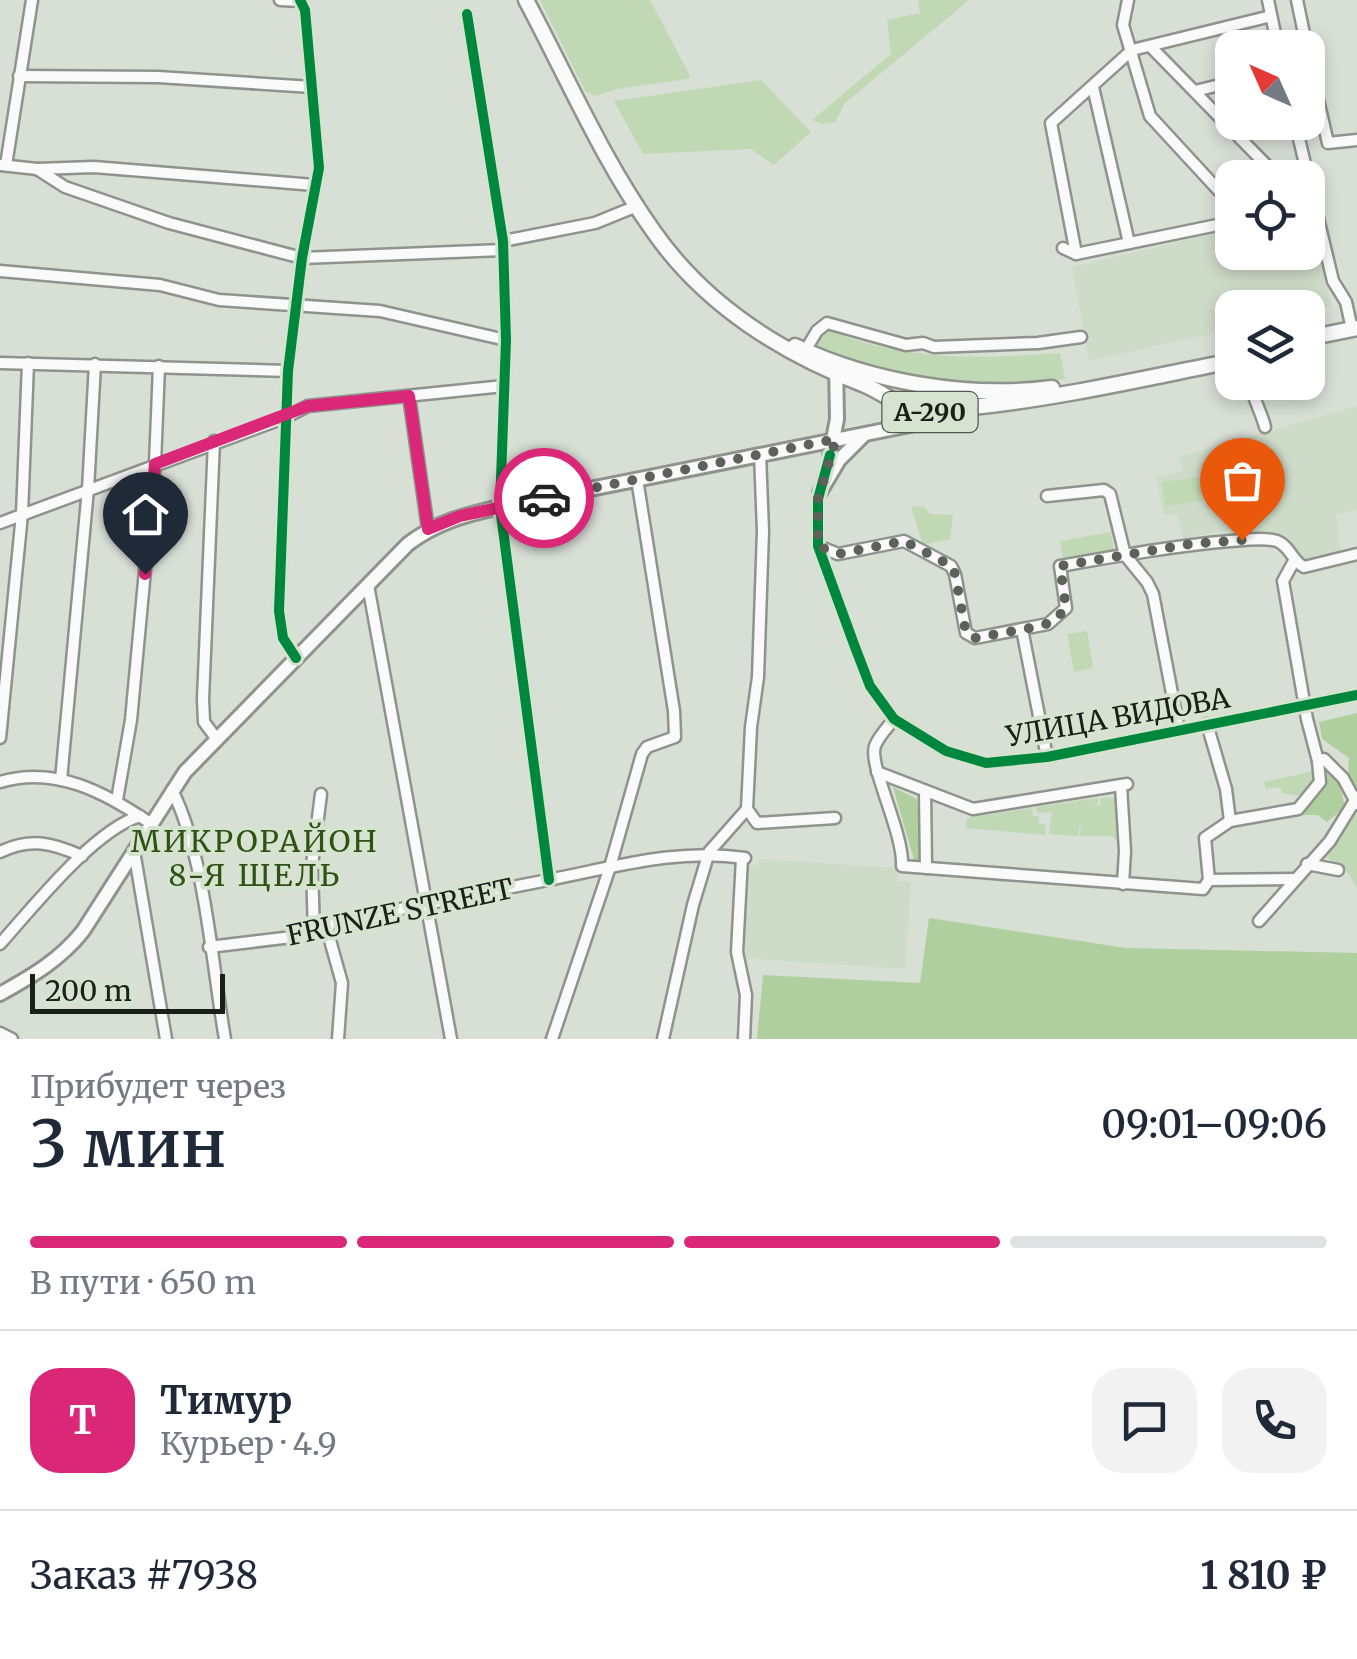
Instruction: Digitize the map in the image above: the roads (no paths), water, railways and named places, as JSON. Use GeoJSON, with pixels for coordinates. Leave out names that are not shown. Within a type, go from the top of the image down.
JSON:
{"type":"FeatureCollection","features":[{"type":"Feature","properties":{"kind":"highway","name":"А-290"},"geometry":{"type":"LineString","coordinates":[[526,0],[655,234],[680,263],[753,328],[816,366],[946,388],[1016,391],[1097,382],[1215,358]]}},
{"type":"Feature","properties":{"kind":"highway","name":"А-290"},"geometry":{"type":"LineString","coordinates":[[753,328],[805,350],[907,408],[930,412],[1031,401]]}},
{"type":"Feature","properties":{"kind":"highway"},"geometry":{"type":"LineString","coordinates":[[1325,335],[1355,331]]}},
{"type":"Feature","properties":{"kind":"highway"},"geometry":{"type":"LineString","coordinates":[[1325,341],[1355,331]]}},
{"type":"Feature","properties":{"kind":"highway"},"geometry":{"type":"LineString","coordinates":[[1031,401],[1215,364]]}},
{"type":"Feature","properties":{"kind":"main road"},"geometry":{"type":"LineString","coordinates":[[816,366],[831,393]]}},
{"type":"Feature","properties":{"kind":"main road"},"geometry":{"type":"LineString","coordinates":[[833,439],[831,393],[836,368]]}},
{"type":"Feature","properties":{"kind":"main road"},"geometry":{"type":"LineString","coordinates":[[833,439],[836,368]]}},
{"type":"Feature","properties":{"kind":"main road"},"geometry":{"type":"LineString","coordinates":[[890,428],[899,408],[895,399]]}},
{"type":"Feature","properties":{"kind":"main road"},"geometry":{"type":"LineString","coordinates":[[0,994],[68,951],[134,850],[145,820],[216,738],[408,544],[428,529],[460,516],[637,478],[1031,401]]}},
{"type":"Feature","properties":{"kind":"main road"},"geometry":{"type":"LineString","coordinates":[[820,492],[838,460],[869,432]]}},
{"type":"Feature","properties":{"kind":"main road","name":"УЛИЦА ВИДОВА"},"geometry":{"type":"LineString","coordinates":[[830,455],[833,439]]}},
{"type":"Feature","properties":{"kind":"street"},"geometry":{"type":"LineString","coordinates":[[32,0],[3,165],[42,171],[94,166],[314,184]]}},
{"type":"Feature","properties":{"kind":"street"},"geometry":{"type":"LineString","coordinates":[[280,0],[301,1],[305,10],[319,168],[302,258],[284,418],[279,611],[284,638],[296,658]]}},
{"type":"Feature","properties":{"kind":"street"},"geometry":{"type":"LineString","coordinates":[[1128,0],[1123,25],[1150,116],[1215,187]]}},
{"type":"Feature","properties":{"kind":"street"},"geometry":{"type":"LineString","coordinates":[[1268,0],[1274,30]]}},
{"type":"Feature","properties":{"kind":"street"},"geometry":{"type":"LineString","coordinates":[[1297,0],[1303,30]]}},
{"type":"Feature","properties":{"kind":"street"},"geometry":{"type":"LineString","coordinates":[[467,14],[503,245],[506,340],[500,508],[549,880]]}},
{"type":"Feature","properties":{"kind":"street"},"geometry":{"type":"LineString","coordinates":[[1076,254],[1052,124],[1132,50],[1271,16]]}},
{"type":"Feature","properties":{"kind":"street"},"geometry":{"type":"LineString","coordinates":[[1150,46],[1261,160]]}},
{"type":"Feature","properties":{"kind":"street"},"geometry":{"type":"LineString","coordinates":[[19,76],[158,77],[312,87]]}},
{"type":"Feature","properties":{"kind":"street"},"geometry":{"type":"LineString","coordinates":[[1194,91],[1215,86]]}},
{"type":"Feature","properties":{"kind":"street"},"geometry":{"type":"LineString","coordinates":[[1093,87],[1130,243]]}},
{"type":"Feature","properties":{"kind":"street"},"geometry":{"type":"LineString","coordinates":[[1325,132],[1328,144],[1357,140]]}},
{"type":"Feature","properties":{"kind":"street"},"geometry":{"type":"LineString","coordinates":[[42,171],[64,187],[169,224],[302,258],[503,245],[595,223],[637,206]]}},
{"type":"Feature","properties":{"kind":"street"},"geometry":{"type":"LineString","coordinates":[[1062,248],[1076,254],[1215,226]]}},
{"type":"Feature","properties":{"kind":"street"},"geometry":{"type":"LineString","coordinates":[[1325,252],[1355,331]]}},
{"type":"Feature","properties":{"kind":"street"},"geometry":{"type":"LineString","coordinates":[[0,271],[160,285],[219,300],[380,311],[506,340]]}},
{"type":"Feature","properties":{"kind":"street"},"geometry":{"type":"LineString","coordinates":[[805,350],[817,331],[827,324],[934,348],[1081,337]]}},
{"type":"Feature","properties":{"kind":"street"},"geometry":{"type":"LineString","coordinates":[[0,363],[288,371]]}},
{"type":"Feature","properties":{"kind":"street"},"geometry":{"type":"LineString","coordinates":[[0,738],[22,514],[28,363]]}},
{"type":"Feature","properties":{"kind":"street"},"geometry":{"type":"LineString","coordinates":[[61,780],[88,489],[95,364]]}},
{"type":"Feature","properties":{"kind":"street"},"geometry":{"type":"LineString","coordinates":[[116,800],[132,720],[160,366]]}},
{"type":"Feature","properties":{"kind":"street"},"geometry":{"type":"LineString","coordinates":[[0,523],[308,406],[504,386]]}},
{"type":"Feature","properties":{"kind":"street"},"geometry":{"type":"LineString","coordinates":[[409,396],[428,529]]}},
{"type":"Feature","properties":{"kind":"street"},"geometry":{"type":"LineString","coordinates":[[1253,400],[1260,408],[1265,427]]}},
{"type":"Feature","properties":{"kind":"street"},"geometry":{"type":"LineString","coordinates":[[214,442],[203,699],[204,722],[216,738]]}},
{"type":"Feature","properties":{"kind":"street"},"geometry":{"type":"LineString","coordinates":[[662,1039],[692,904],[709,852],[747,809],[763,531],[760,454]]}},
{"type":"Feature","properties":{"kind":"street","name":"УЛИЦА ВИДОВА"},"geometry":{"type":"LineString","coordinates":[[830,455],[820,492],[818,546],[870,686],[894,719],[946,751],[986,763],[1047,757],[1357,695]]}},
{"type":"Feature","properties":{"kind":"street"},"geometry":{"type":"LineString","coordinates":[[552,1039],[610,867],[642,754],[646,747],[674,737],[674,711],[637,478]]}},
{"type":"Feature","properties":{"kind":"street"},"geometry":{"type":"LineString","coordinates":[[1047,496],[1104,490],[1110,494],[1125,555],[1148,582],[1152,594],[1179,730]]}},
{"type":"Feature","properties":{"kind":"street"},"geometry":{"type":"LineString","coordinates":[[818,546],[838,554],[904,541],[952,566],[966,633],[975,638],[1054,621],[1066,608],[1060,566],[1190,544],[1260,539],[1280,542],[1304,567],[1357,554]]}},
{"type":"Feature","properties":{"kind":"street"},"geometry":{"type":"LineString","coordinates":[[894,719],[875,745],[877,772],[903,853],[902,866],[1203,889],[1209,880],[1206,838],[1230,821],[1298,810],[1320,782],[1283,581],[1294,560]]}},
{"type":"Feature","properties":{"kind":"street"},"geometry":{"type":"LineString","coordinates":[[368,585],[451,1039]]}},
{"type":"Feature","properties":{"kind":"street"},"geometry":{"type":"LineString","coordinates":[[1022,629],[1047,757]]}},
{"type":"Feature","properties":{"kind":"street"},"geometry":{"type":"LineString","coordinates":[[1207,724],[1226,789],[1230,821]]}},
{"type":"Feature","properties":{"kind":"street"},"geometry":{"type":"LineString","coordinates":[[1259,921],[1330,841],[1356,801],[1332,764],[1324,759],[1318,761]]}},
{"type":"Feature","properties":{"kind":"street"},"geometry":{"type":"LineString","coordinates":[[877,772],[973,810],[1124,785],[1122,884]]}},
{"type":"Feature","properties":{"kind":"street"},"geometry":{"type":"LineString","coordinates":[[0,782],[14,778],[61,780],[90,787],[145,820]]}},
{"type":"Feature","properties":{"kind":"street"},"geometry":{"type":"LineString","coordinates":[[172,790],[195,857],[225,1039]]}},
{"type":"Feature","properties":{"kind":"street"},"geometry":{"type":"LineString","coordinates":[[921,868],[926,791]]}},
{"type":"Feature","properties":{"kind":"street"},"geometry":{"type":"LineString","coordinates":[[314,934],[312,865],[321,794]]}},
{"type":"Feature","properties":{"kind":"street"},"geometry":{"type":"LineString","coordinates":[[747,809],[757,823],[835,818]]}},
{"type":"Feature","properties":{"kind":"street"},"geometry":{"type":"LineString","coordinates":[[0,944],[82,856],[123,822],[145,820]]}},
{"type":"Feature","properties":{"kind":"street"},"geometry":{"type":"LineString","coordinates":[[0,852],[34,841],[82,856]]}},
{"type":"Feature","properties":{"kind":"street"},"geometry":{"type":"LineString","coordinates":[[134,850],[166,1039]]}},
{"type":"Feature","properties":{"kind":"street","name":"FRUNZE STREET"},"geometry":{"type":"LineString","coordinates":[[210,947],[328,933],[329,923],[610,867],[709,852],[744,858],[736,952],[746,994],[744,1039]]}},
{"type":"Feature","properties":{"kind":"street"},"geometry":{"type":"LineString","coordinates":[[1307,864],[1338,870]]}},
{"type":"Feature","properties":{"kind":"street"},"geometry":{"type":"LineString","coordinates":[[1209,880],[1295,879]]}},
{"type":"Feature","properties":{"kind":"street"},"geometry":{"type":"LineString","coordinates":[[328,933],[342,984],[338,1039]]}},
{"type":"Feature","properties":{"kind":"street"},"geometry":{"type":"LineString","coordinates":[[0,1033],[12,1039]]}},
{"type":"Feature","properties":{"kind":"district","name":"МИКРОРАЙОН 8-Я ЩЕЛЬ"},"geometry":{"type":"Point","coordinates":[255,859]}}]}
